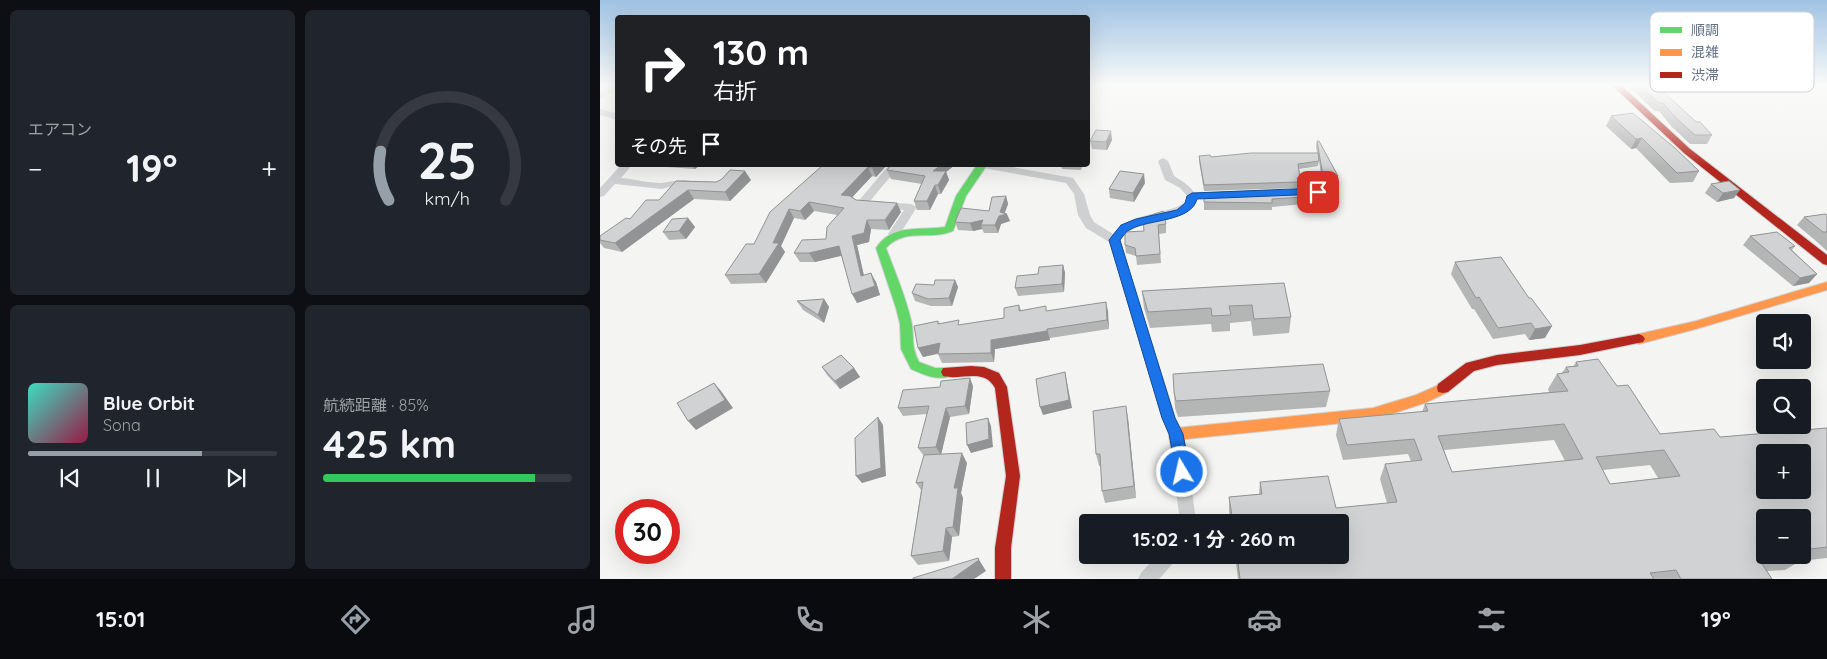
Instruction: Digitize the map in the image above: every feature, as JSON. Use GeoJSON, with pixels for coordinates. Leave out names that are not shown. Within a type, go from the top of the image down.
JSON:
{"type":"FeatureCollection","features":[{"type":"Feature","properties":{"kind":"street"},"geometry":{"type":"LineString","coordinates":[[1646,113],[1687,151],[1827,261]]}},
{"type":"Feature","properties":{"kind":"street"},"geometry":{"type":"LineString","coordinates":[[1114,240],[1125,228],[1140,221],[1180,212],[1190,205],[1197,196],[1169,178],[1163,162]]}},
{"type":"Feature","properties":{"kind":"street"},"geometry":{"type":"LineString","coordinates":[[600,194],[625,167]]}},
{"type":"Feature","properties":{"kind":"street"},"geometry":{"type":"LineString","coordinates":[[893,167],[861,204],[911,207],[894,234]]}},
{"type":"Feature","properties":{"kind":"street"},"geometry":{"type":"LineString","coordinates":[[981,167],[961,196],[949,229],[944,231],[894,234],[885,239],[881,248],[902,308],[906,324],[907,349],[915,365],[934,373],[965,371],[985,373],[995,377],[1002,387],[1013,476],[1003,548],[1003,579]]}},
{"type":"Feature","properties":{"kind":"street"},"geometry":{"type":"LineString","coordinates":[[994,167],[1069,180],[1079,194],[1084,215],[1090,225],[1114,240],[1169,418],[1176,434],[1187,514]]}},
{"type":"Feature","properties":{"kind":"street"},"geometry":{"type":"LineString","coordinates":[[611,180],[662,186],[673,183],[702,185]]}},
{"type":"Feature","properties":{"kind":"street"},"geometry":{"type":"LineString","coordinates":[[1279,193],[1318,192]]}},
{"type":"Feature","properties":{"kind":"street"},"geometry":{"type":"LineString","coordinates":[[1176,434],[1373,414],[1420,399],[1444,387],[1470,367],[1497,360],[1580,350],[1654,336],[1696,326],[1827,286]]}},
{"type":"Feature","properties":{"kind":"street"},"geometry":{"type":"LineString","coordinates":[[1147,579],[1161,564]]}},
{"type":"Feature","properties":{"kind":"building"},"geometry":{"type":"Polygon","coordinates":[[[1633,113],[1699,171],[1677,173],[1642,138],[1636,139],[1611,116],[1633,113]]]}},
{"type":"Feature","properties":{"kind":"building"},"geometry":{"type":"Polygon","coordinates":[[[1672,113],[1686,113],[1696,122],[1700,122],[1712,135],[1695,135],[1672,113]]]}},
{"type":"Feature","properties":{"kind":"building"},"geometry":{"type":"Polygon","coordinates":[[[1096,130],[1111,131],[1106,142],[1090,141],[1096,130]]]}},
{"type":"Feature","properties":{"kind":"building"},"geometry":{"type":"Polygon","coordinates":[[[1317,141],[1319,141],[1338,176],[1323,176],[1317,141]]]}},
{"type":"Feature","properties":{"kind":"building"},"geometry":{"type":"Polygon","coordinates":[[[1251,153],[1318,153],[1319,161],[1298,164],[1300,178],[1297,178],[1299,182],[1204,185],[1199,156],[1210,155],[1211,157],[1251,153]]]}},
{"type":"Feature","properties":{"kind":"building"},"geometry":{"type":"Polygon","coordinates":[[[821,167],[868,167],[841,195],[850,196],[856,200],[897,203],[885,220],[867,220],[864,233],[852,236],[861,276],[871,273],[875,286],[852,294],[839,246],[809,253],[794,253],[802,240],[826,239],[827,227],[844,208],[809,202],[800,211],[789,209],[773,243],[779,243],[759,274],[725,275],[746,244],[754,244],[770,212],[821,167]]]}},
{"type":"Feature","properties":{"kind":"building"},"geometry":{"type":"Polygon","coordinates":[[[889,167],[938,167],[933,171],[946,171],[938,185],[935,185],[927,201],[914,201],[925,176],[887,170],[889,167]]]}},
{"type":"Feature","properties":{"kind":"building"},"geometry":{"type":"Polygon","coordinates":[[[730,170],[745,171],[725,192],[688,190],[615,243],[600,240],[600,236],[626,218],[630,219],[646,200],[659,200],[676,181],[716,182],[722,179],[730,170]]]}},
{"type":"Feature","properties":{"kind":"building"},"geometry":{"type":"Polygon","coordinates":[[[1120,171],[1144,174],[1133,193],[1109,189],[1120,171]]]}},
{"type":"Feature","properties":{"kind":"building"},"geometry":{"type":"Polygon","coordinates":[[[1729,181],[1740,190],[1723,193],[1711,184],[1729,181]]]}},
{"type":"Feature","properties":{"kind":"building"},"geometry":{"type":"Polygon","coordinates":[[[1302,190],[1305,197],[1272,199],[1272,203],[1204,202],[1204,193],[1302,190]]]}},
{"type":"Feature","properties":{"kind":"building"},"geometry":{"type":"Polygon","coordinates":[[[1006,196],[1000,212],[1007,214],[999,216],[995,225],[981,225],[983,220],[970,223],[955,222],[961,208],[989,211],[992,197],[1006,196]]]}},
{"type":"Feature","properties":{"kind":"building"},"geometry":{"type":"Polygon","coordinates":[[[1163,211],[1166,224],[1158,225],[1160,254],[1136,256],[1135,248],[1125,245],[1125,232],[1144,231],[1143,218],[1163,211]]]}},
{"type":"Feature","properties":{"kind":"building"},"geometry":{"type":"Polygon","coordinates":[[[1827,215],[1827,232],[1823,232],[1804,217],[1827,215]]]}},
{"type":"Feature","properties":{"kind":"building"},"geometry":{"type":"Polygon","coordinates":[[[688,218],[679,231],[663,232],[672,219],[688,218]]]}},
{"type":"Feature","properties":{"kind":"building"},"geometry":{"type":"Polygon","coordinates":[[[1777,232],[1795,246],[1789,248],[1817,274],[1800,278],[1750,236],[1777,232]]]}},
{"type":"Feature","properties":{"kind":"building"},"geometry":{"type":"Polygon","coordinates":[[[1501,257],[1529,298],[1531,298],[1552,326],[1535,329],[1531,323],[1498,328],[1479,297],[1476,298],[1455,262],[1501,257]]]}},
{"type":"Feature","properties":{"kind":"building"},"geometry":{"type":"Polygon","coordinates":[[[1063,265],[1062,284],[1015,288],[1017,276],[1038,274],[1039,267],[1063,265]]]}},
{"type":"Feature","properties":{"kind":"building"},"geometry":{"type":"Polygon","coordinates":[[[935,280],[955,280],[949,298],[928,299],[912,293],[916,284],[934,285],[935,280]]]}},
{"type":"Feature","properties":{"kind":"building"},"geometry":{"type":"Polygon","coordinates":[[[1284,283],[1291,317],[1254,319],[1252,305],[1229,306],[1231,315],[1212,316],[1211,308],[1148,312],[1142,291],[1284,283]]]}},
{"type":"Feature","properties":{"kind":"building"},"geometry":{"type":"Polygon","coordinates":[[[824,299],[818,315],[797,301],[824,299]]]}},
{"type":"Feature","properties":{"kind":"building"},"geometry":{"type":"Polygon","coordinates":[[[1106,302],[1107,320],[991,340],[991,353],[938,354],[940,343],[918,348],[914,326],[938,321],[938,324],[959,320],[958,325],[1004,318],[1004,308],[1019,305],[1019,311],[1046,306],[1046,311],[1106,302]]]}},
{"type":"Feature","properties":{"kind":"building"},"geometry":{"type":"Polygon","coordinates":[[[841,355],[854,368],[835,381],[822,367],[841,355]]]}},
{"type":"Feature","properties":{"kind":"building"},"geometry":{"type":"Polygon","coordinates":[[[1598,359],[1617,386],[1628,385],[1660,434],[1714,429],[1720,437],[1756,434],[1811,434],[1811,429],[1827,428],[1827,547],[1811,549],[1811,509],[1756,509],[1756,564],[1762,564],[1772,579],[1681,579],[1676,570],[1650,573],[1654,579],[1240,579],[1238,564],[1349,564],[1349,514],[1232,514],[1229,497],[1262,494],[1260,482],[1328,476],[1336,508],[1397,502],[1385,464],[1422,460],[1414,439],[1347,445],[1339,419],[1428,411],[1425,404],[1568,391],[1557,374],[1569,372],[1566,367],[1578,366],[1576,362],[1598,359]],[[1564,424],[1438,436],[1452,472],[1583,459],[1564,424]],[[1664,450],[1596,457],[1610,484],[1680,476],[1664,450]]]}},
{"type":"Feature","properties":{"kind":"building"},"geometry":{"type":"Polygon","coordinates":[[[1323,364],[1330,391],[1176,401],[1174,392],[1173,374],[1323,364]]]}},
{"type":"Feature","properties":{"kind":"building"},"geometry":{"type":"Polygon","coordinates":[[[1065,372],[1069,400],[1040,407],[1036,379],[1065,372]]]}},
{"type":"Feature","properties":{"kind":"building"},"geometry":{"type":"Polygon","coordinates":[[[970,378],[965,406],[946,408],[936,447],[918,448],[929,406],[898,408],[903,390],[940,387],[941,381],[970,378]]]}},
{"type":"Feature","properties":{"kind":"building"},"geometry":{"type":"Polygon","coordinates":[[[714,383],[725,400],[688,421],[677,403],[714,383]]]}},
{"type":"Feature","properties":{"kind":"building"},"geometry":{"type":"Polygon","coordinates":[[[1126,406],[1134,486],[1102,491],[1100,454],[1096,454],[1093,411],[1126,406]]]}},
{"type":"Feature","properties":{"kind":"building"},"geometry":{"type":"Polygon","coordinates":[[[878,417],[881,468],[856,476],[855,438],[878,417]]]}},
{"type":"Feature","properties":{"kind":"building"},"geometry":{"type":"Polygon","coordinates":[[[988,418],[989,439],[967,445],[966,423],[988,418]]]}},
{"type":"Feature","properties":{"kind":"building"},"geometry":{"type":"Polygon","coordinates":[[[962,453],[954,488],[958,488],[953,527],[946,528],[943,551],[911,556],[923,482],[916,483],[924,455],[962,453]]]}},
{"type":"Feature","properties":{"kind":"building"},"geometry":{"type":"Polygon","coordinates":[[[978,558],[979,560],[952,579],[913,579],[913,578],[978,558]]]}},
{"type":"Feature","properties":{"kind":"traffic: fast"},"geometry":{"type":"LineString","coordinates":[[947,372],[934,373],[915,365],[907,349],[906,324],[902,308],[881,248],[887,241],[901,233],[944,231],[949,229],[961,196],[981,167]]}},
{"type":"Feature","properties":{"kind":"traffic: slow"},"geometry":{"type":"LineString","coordinates":[[1639,339],[1696,325],[1827,286]]}},
{"type":"Feature","properties":{"kind":"traffic: slow"},"geometry":{"type":"LineString","coordinates":[[1176,434],[1373,414],[1420,399],[1443,388]]}},
{"type":"Feature","properties":{"kind":"traffic: jam"},"geometry":{"type":"LineString","coordinates":[[1646,113],[1687,151],[1827,261]]}},
{"type":"Feature","properties":{"kind":"traffic: jam"},"geometry":{"type":"LineString","coordinates":[[1443,388],[1470,367],[1497,360],[1580,350],[1639,339]]}},
{"type":"Feature","properties":{"kind":"traffic: jam"},"geometry":{"type":"LineString","coordinates":[[947,372],[984,372],[995,377],[1001,387],[1013,476],[1003,548],[1003,579]]}},
{"type":"Feature","properties":{"kind":"route"},"geometry":{"type":"LineString","coordinates":[[1182,472],[1176,434],[1169,418],[1142,326],[1117,255],[1114,240],[1125,228],[1140,221],[1180,212],[1190,205],[1192,196],[1318,192]]}}]}
